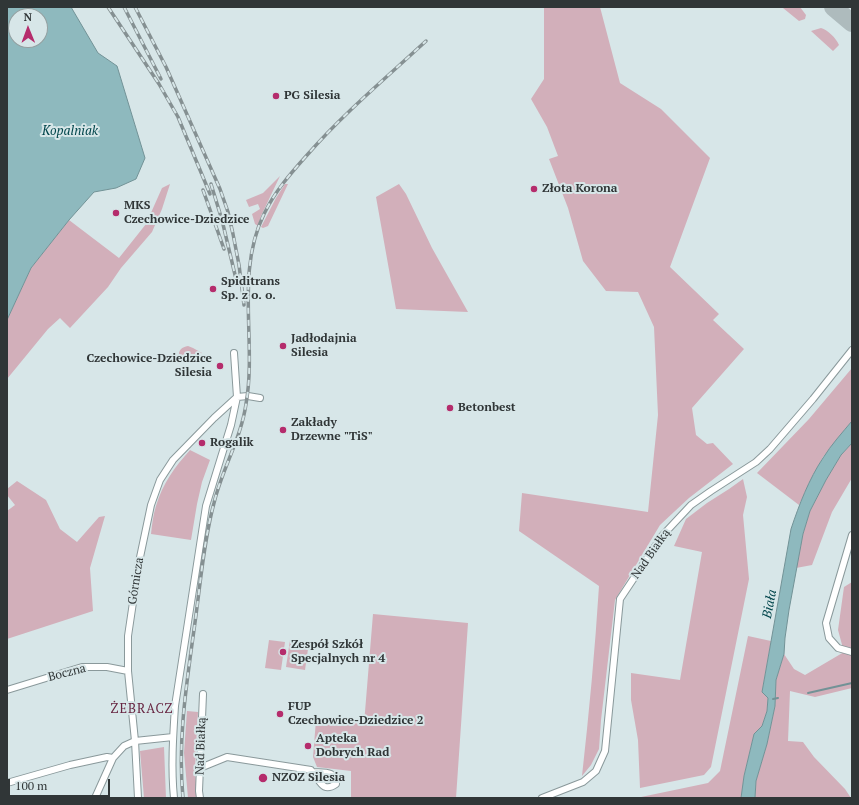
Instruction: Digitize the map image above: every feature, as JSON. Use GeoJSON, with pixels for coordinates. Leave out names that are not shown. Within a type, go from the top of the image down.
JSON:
{"type":"FeatureCollection","features":[{"type":"Feature","properties":{"kind":"street","name":"Nad Białką"},"geometry":{"type":"LineString","coordinates":[[542,798],[583,782],[596,771],[605,751],[620,599],[662,536],[691,505],[756,462],[770,449],[852,350]]}},
{"type":"Feature","properties":{"kind":"street"},"geometry":{"type":"LineString","coordinates":[[174,798],[172,784],[175,706],[206,506],[230,425],[236,397],[234,353]]}},
{"type":"Feature","properties":{"kind":"street"},"geometry":{"type":"LineString","coordinates":[[236,397],[248,396],[260,398]]}},
{"type":"Feature","properties":{"kind":"street","name":"Górnicza"},"geometry":{"type":"LineString","coordinates":[[138,798],[135,741],[128,671],[128,636],[139,562],[151,505],[160,480],[172,460],[236,397]]}},
{"type":"Feature","properties":{"kind":"street"},"geometry":{"type":"LineString","coordinates":[[852,535],[826,623],[829,638],[838,648],[852,652]]}},
{"type":"Feature","properties":{"kind":"street","name":"Boczna"},"geometry":{"type":"LineString","coordinates":[[7,690],[82,668],[107,668],[128,671]]}},
{"type":"Feature","properties":{"kind":"street","name":"Nad Białką"},"geometry":{"type":"LineString","coordinates":[[200,798],[199,791],[203,694]]}},
{"type":"Feature","properties":{"kind":"street"},"geometry":{"type":"LineString","coordinates":[[95,798],[113,758],[124,746],[135,741],[173,737]]}},
{"type":"Feature","properties":{"kind":"street"},"geometry":{"type":"LineString","coordinates":[[200,768],[227,756],[310,770],[312,772]]}},
{"type":"Feature","properties":{"kind":"street"},"geometry":{"type":"LineString","coordinates":[[7,783],[70,765],[113,758]]}},
{"type":"Feature","properties":{"kind":"shaded area"},"geometry":{"type":"Polygon","coordinates":[[[544,7],[600,7],[620,83],[661,109],[710,158],[670,267],[719,314],[713,320],[744,349],[692,408],[696,435],[707,444],[713,443],[733,464],[689,498],[660,525],[615,600],[599,749],[591,765],[582,776],[592,681],[599,586],[519,531],[522,493],[648,512],[658,415],[654,327],[638,292],[606,291],[583,261],[568,208],[549,159],[558,156],[547,127],[531,99],[544,79],[544,7]]]}},
{"type":"Feature","properties":{"kind":"shaded area"},"geometry":{"type":"Polygon","coordinates":[[[800,7],[806,15],[805,19],[799,21],[783,8],[800,7]]]}},
{"type":"Feature","properties":{"kind":"shaded area"},"geometry":{"type":"Polygon","coordinates":[[[821,28],[829,32],[838,42],[839,45],[833,51],[811,31],[821,28]]]}},
{"type":"Feature","properties":{"kind":"shaded area"},"geometry":{"type":"Polygon","coordinates":[[[280,176],[261,216],[258,226],[255,224],[252,214],[260,209],[258,204],[249,207],[246,200],[263,193],[280,176]]]}},
{"type":"Feature","properties":{"kind":"shaded area"},"geometry":{"type":"Polygon","coordinates":[[[170,184],[162,209],[152,232],[121,268],[108,287],[70,328],[60,318],[48,329],[7,379],[7,320],[31,268],[69,220],[119,258],[146,224],[162,188],[170,184]]]}},
{"type":"Feature","properties":{"kind":"shaded area"},"geometry":{"type":"Polygon","coordinates":[[[285,184],[288,184],[268,226],[263,228],[261,227],[276,198],[285,184]]]}},
{"type":"Feature","properties":{"kind":"shaded area"},"geometry":{"type":"Polygon","coordinates":[[[399,184],[406,194],[432,248],[468,312],[396,309],[376,197],[399,184]]]}},
{"type":"Feature","properties":{"kind":"shaded area"},"geometry":{"type":"Polygon","coordinates":[[[188,346],[202,353],[181,358],[179,357],[179,352],[181,349],[188,346]]]}},
{"type":"Feature","properties":{"kind":"shaded area"},"geometry":{"type":"Polygon","coordinates":[[[852,368],[852,421],[823,457],[799,505],[757,473],[809,419],[852,368]]]}},
{"type":"Feature","properties":{"kind":"shaded area"},"geometry":{"type":"Polygon","coordinates":[[[852,443],[852,478],[832,512],[812,565],[796,568],[803,534],[810,511],[841,455],[852,443]]]}},
{"type":"Feature","properties":{"kind":"shaded area"},"geometry":{"type":"Polygon","coordinates":[[[190,450],[210,460],[202,482],[191,540],[151,534],[155,509],[162,490],[174,470],[190,450]]]}},
{"type":"Feature","properties":{"kind":"shaded area"},"geometry":{"type":"Polygon","coordinates":[[[743,479],[747,497],[743,515],[749,579],[711,767],[704,775],[640,788],[638,740],[631,700],[631,673],[680,680],[702,552],[674,546],[686,519],[743,479]]]}},
{"type":"Feature","properties":{"kind":"shaded area"},"geometry":{"type":"Polygon","coordinates":[[[17,481],[46,500],[60,529],[77,542],[99,517],[105,516],[90,568],[93,611],[7,639],[7,511],[15,505],[7,495],[7,489],[17,481]]]}},
{"type":"Feature","properties":{"kind":"shaded area"},"geometry":{"type":"Polygon","coordinates":[[[852,582],[852,688],[815,697],[790,691],[788,741],[803,742],[814,757],[845,789],[851,798],[755,798],[756,781],[767,744],[775,706],[776,680],[784,654],[794,669],[805,675],[844,652],[838,630],[844,587],[852,582]]]}},
{"type":"Feature","properties":{"kind":"shaded area"},"geometry":{"type":"Polygon","coordinates":[[[373,614],[468,623],[456,798],[351,798],[351,771],[317,767],[313,757],[316,720],[364,724],[373,614]]]}},
{"type":"Feature","properties":{"kind":"shaded area"},"geometry":{"type":"Polygon","coordinates":[[[748,636],[771,641],[762,692],[768,698],[767,711],[762,726],[754,734],[744,776],[741,798],[640,798],[708,783],[720,771],[748,636]]]}},
{"type":"Feature","properties":{"kind":"shaded area"},"geometry":{"type":"Polygon","coordinates":[[[269,640],[285,642],[281,670],[265,668],[269,640]]]}},
{"type":"Feature","properties":{"kind":"shaded area"},"geometry":{"type":"Polygon","coordinates":[[[290,640],[309,642],[305,670],[286,667],[290,640]]]}},
{"type":"Feature","properties":{"kind":"shaded area"},"geometry":{"type":"Polygon","coordinates":[[[187,711],[198,712],[195,768],[197,798],[188,798],[184,753],[187,711]]]}},
{"type":"Feature","properties":{"kind":"shaded area"},"geometry":{"type":"Polygon","coordinates":[[[164,747],[166,798],[144,798],[140,751],[164,747]]]}},
{"type":"Feature","properties":{"kind":"water","name":"Kopalniak"},"geometry":{"type":"Polygon","coordinates":[[[7,7],[71,7],[98,53],[117,66],[145,158],[136,179],[116,188],[94,192],[69,220],[31,268],[7,320],[7,7]]]}},
{"type":"Feature","properties":{"kind":"water"},"geometry":{"type":"Polygon","coordinates":[[[852,421],[852,443],[841,455],[826,480],[810,511],[803,534],[789,610],[784,654],[776,680],[775,706],[767,744],[756,781],[755,798],[741,798],[744,776],[754,734],[762,726],[767,711],[768,698],[762,692],[791,529],[805,492],[818,466],[830,448],[852,421]]]}},
{"type":"Feature","properties":{"kind":"waterway"},"geometry":{"type":"LineString","coordinates":[[808,693],[852,683]]}},
{"type":"Feature","properties":{"kind":"waterway","name":"Biała"},"geometry":{"type":"LineString","coordinates":[[773,699],[778,698]]}},
{"type":"Feature","properties":{"kind":"taxiway"},"geometry":{"type":"LineString","coordinates":[[833,7],[852,23]]}},
{"type":"Feature","properties":{"kind":"railway"},"geometry":{"type":"LineString","coordinates":[[108,7],[159,84],[178,117],[210,194]]}},
{"type":"Feature","properties":{"kind":"railway"},"geometry":{"type":"LineString","coordinates":[[124,7],[161,79]]}},
{"type":"Feature","properties":{"kind":"railway"},"geometry":{"type":"LineString","coordinates":[[135,7],[166,67],[220,189],[228,212],[233,234],[244,305]]}},
{"type":"Feature","properties":{"kind":"railway"},"geometry":{"type":"LineString","coordinates":[[183,798],[181,752],[182,729],[205,545],[217,490],[236,442],[244,417],[246,404],[249,380],[248,284],[250,260],[255,237],[268,206],[278,190],[296,168],[351,110],[426,41]]}},
{"type":"Feature","properties":{"kind":"railway"},"geometry":{"type":"LineString","coordinates":[[211,184],[222,220],[236,279]]}},
{"type":"Feature","properties":{"kind":"railway"},"geometry":{"type":"LineString","coordinates":[[203,190],[224,249]]}},
{"type":"Feature","properties":{"kind":"place","name":"PG Silesia"},"geometry":{"type":"Point","coordinates":[276,96]}},
{"type":"Feature","properties":{"kind":"place","name":"Złota Korona"},"geometry":{"type":"Point","coordinates":[534,189]}},
{"type":"Feature","properties":{"kind":"place","name":"MKS Czechowice-Dziedzice"},"geometry":{"type":"Point","coordinates":[116,213]}},
{"type":"Feature","properties":{"kind":"place","name":"Spiditrans Sp. z o. o."},"geometry":{"type":"Point","coordinates":[213,289]}},
{"type":"Feature","properties":{"kind":"place","name":"Jadłodajnia Silesia"},"geometry":{"type":"Point","coordinates":[283,346]}},
{"type":"Feature","properties":{"kind":"place","name":"Czechowice-Dziedzice Silesia"},"geometry":{"type":"Point","coordinates":[220,366]}},
{"type":"Feature","properties":{"kind":"place","name":"Betonbest"},"geometry":{"type":"Point","coordinates":[450,408]}},
{"type":"Feature","properties":{"kind":"place","name":"Zakłady Drzewne \"TiS\""},"geometry":{"type":"Point","coordinates":[283,430]}},
{"type":"Feature","properties":{"kind":"place","name":"Rogalik"},"geometry":{"type":"Point","coordinates":[202,443]}},
{"type":"Feature","properties":{"kind":"place","name":"Zespół Szkół Specjalnych nr 4"},"geometry":{"type":"Point","coordinates":[283,652]}},
{"type":"Feature","properties":{"kind":"place","name":"FUP Czechowice-Dziedzice 2"},"geometry":{"type":"Point","coordinates":[280,714]}},
{"type":"Feature","properties":{"kind":"place","name":"Apteka Dobrych Rad"},"geometry":{"type":"Point","coordinates":[308,746]}},
{"type":"Feature","properties":{"kind":"place","name":"NZOZ Silesia"},"geometry":{"type":"Point","coordinates":[263,778]}},
{"type":"Feature","properties":{"kind":"district","name":"ŻEBRACZ"},"geometry":{"type":"Point","coordinates":[142,709]}}]}
